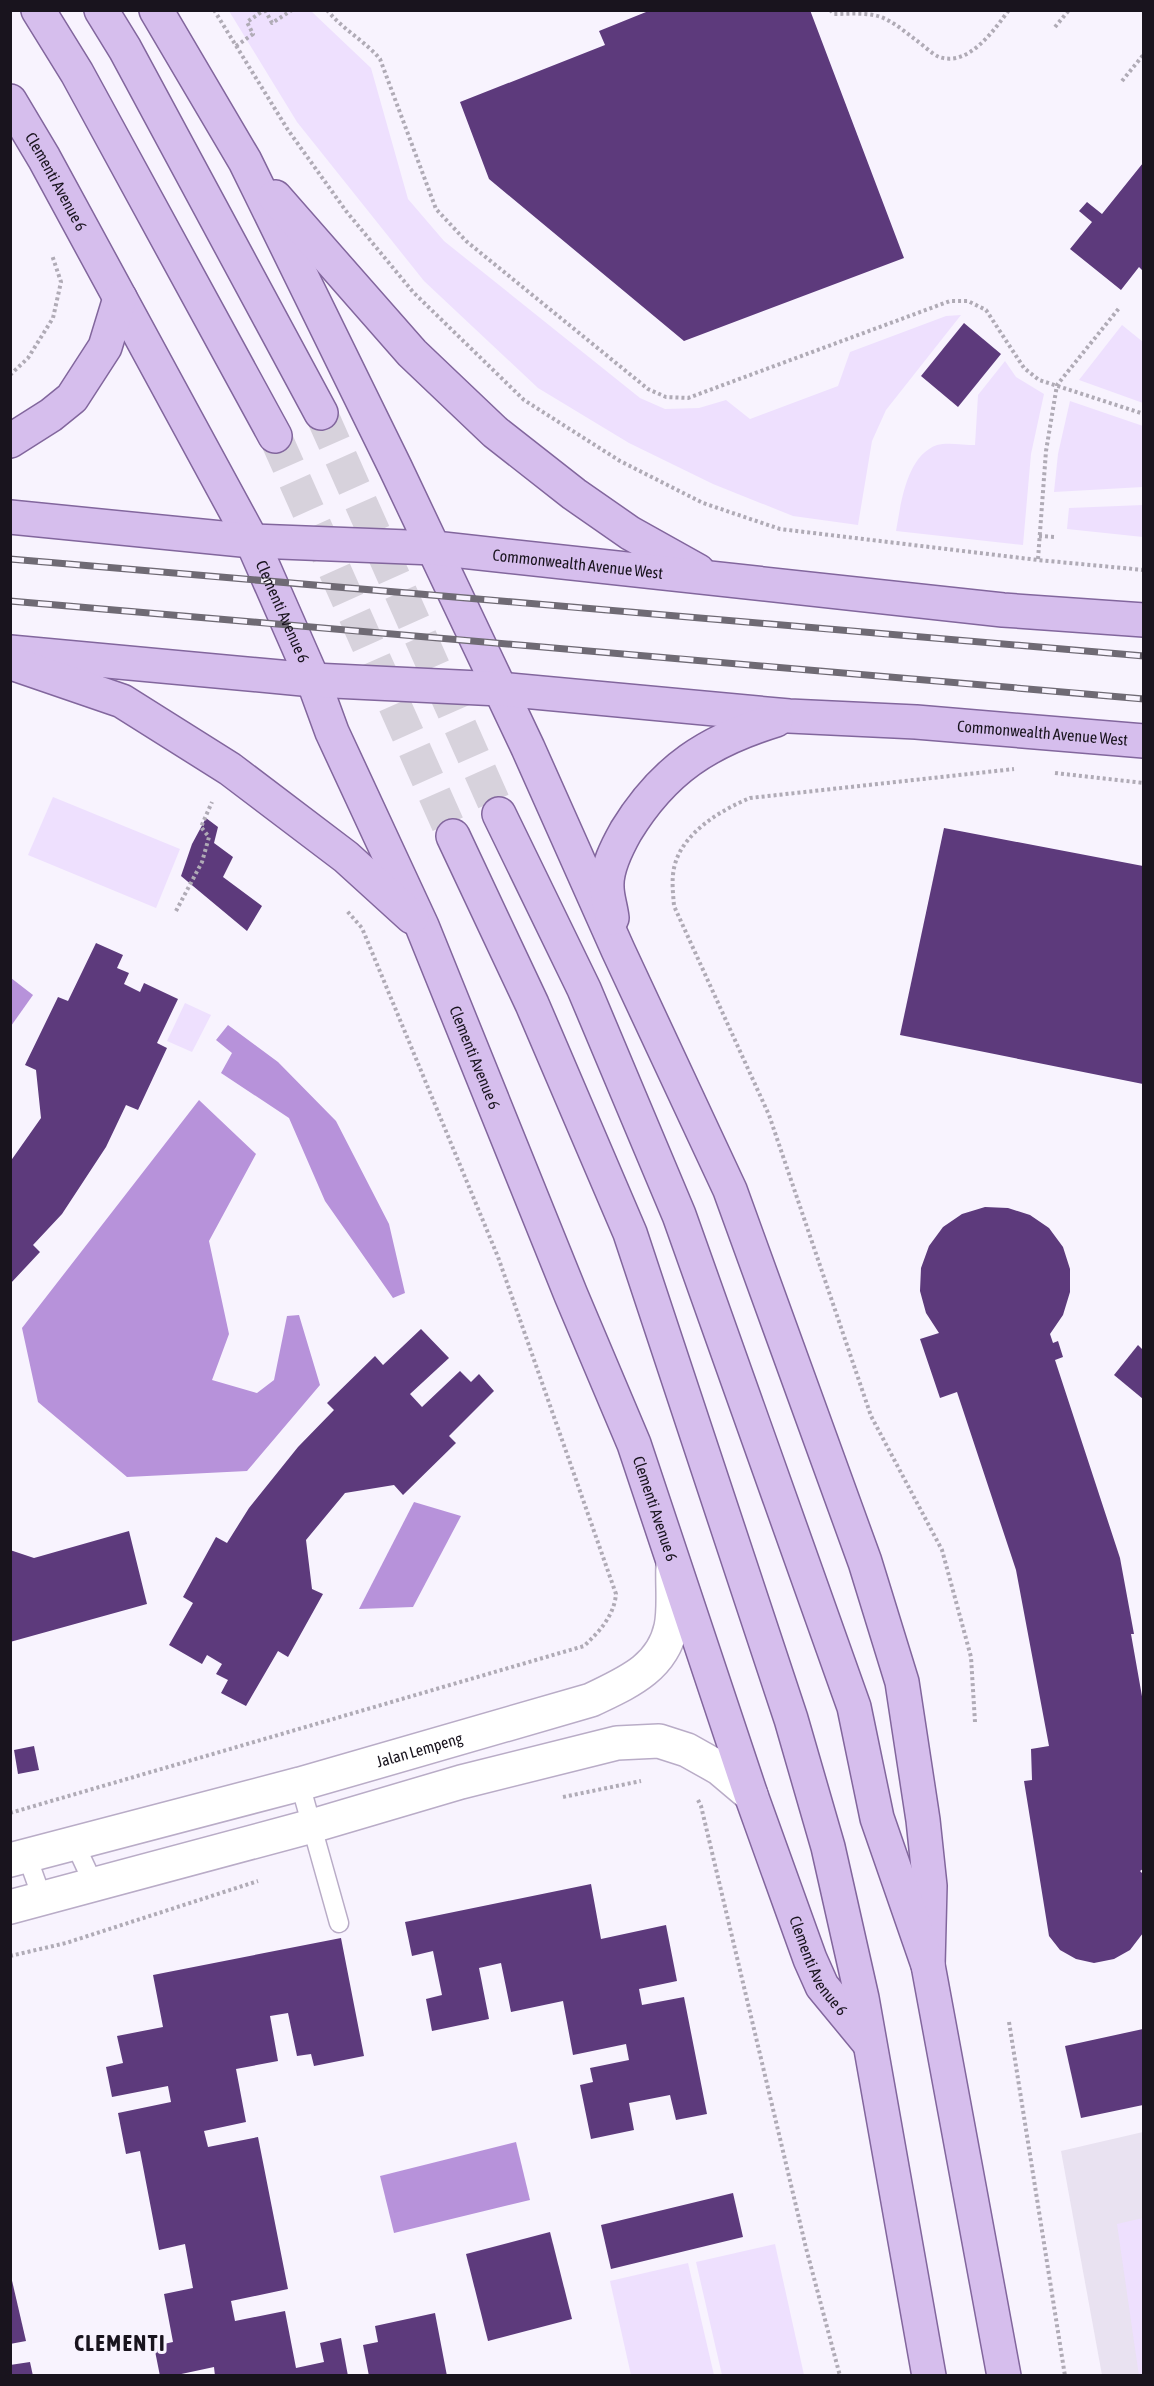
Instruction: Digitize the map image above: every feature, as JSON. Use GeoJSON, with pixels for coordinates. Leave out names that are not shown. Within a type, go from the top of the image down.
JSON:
{"type":"FeatureCollection","features":[{"type":"Feature","properties":{"kind":"main road"},"geometry":{"type":"LineString","coordinates":[[38,10],[77,74],[275,436]]}},
{"type":"Feature","properties":{"kind":"main road"},"geometry":{"type":"LineString","coordinates":[[102,10],[321,413]]}},
{"type":"Feature","properties":{"kind":"main road"},"geometry":{"type":"LineString","coordinates":[[156,10],[245,161],[434,548],[729,1190],[865,1562],[899,1671],[923,1820],[930,1886],[928,1965]]}},
{"type":"Feature","properties":{"kind":"main road","name":"Clementi Avenue 6"},"geometry":{"type":"LineString","coordinates":[[10,101],[252,541],[313,680],[332,732],[422,926],[571,1295],[634,1444],[751,1795],[822,1986],[868,2043]]}},
{"type":"Feature","properties":{"kind":"main road"},"geometry":{"type":"LineString","coordinates":[[245,161],[412,353],[495,432],[574,494],[630,533],[709,578]]}},
{"type":"Feature","properties":{"kind":"main road"},"geometry":{"type":"LineString","coordinates":[[10,441],[51,415],[72,398],[105,347],[120,298]]}},
{"type":"Feature","properties":{"kind":"main road","name":"Commonwealth Avenue West"},"geometry":{"type":"LineString","coordinates":[[10,517],[252,541],[434,548],[1003,610],[1143,620]]}},
{"type":"Feature","properties":{"kind":"main road","name":"Commonwealth Avenue West"},"geometry":{"type":"LineString","coordinates":[[10,652],[313,680],[500,689],[789,716],[916,722],[1143,741]]}},
{"type":"Feature","properties":{"kind":"main road"},"geometry":{"type":"LineString","coordinates":[[10,663],[122,701],[230,769],[346,857],[422,926]]}},
{"type":"Feature","properties":{"kind":"main road"},"geometry":{"type":"LineString","coordinates":[[618,950],[607,885],[616,848],[641,807],[669,775],[702,751],[743,730],[789,716]]}},
{"type":"Feature","properties":{"kind":"main road"},"geometry":{"type":"LineString","coordinates":[[499,814],[584,989],[679,1215],[854,1707],[877,1818],[928,1965],[1004,2376]]}},
{"type":"Feature","properties":{"kind":"main road","name":"Clementi Avenue 6"},"geometry":{"type":"LineString","coordinates":[[453,836],[532,1004],[630,1233],[791,1719],[828,1847],[862,1998],[868,2043],[929,2376]]}},
{"type":"Feature","properties":{"kind":"street","name":"Jalan Lempeng"},"geometry":{"type":"LineString","coordinates":[[19,1858],[300,1784],[591,1700],[637,1678],[660,1654],[671,1626],[673,1560]]}},
{"type":"Feature","properties":{"kind":"street"},"geometry":{"type":"LineString","coordinates":[[10,1907],[312,1826],[461,1782],[617,1743],[659,1741],[687,1750],[719,1768],[751,1795]]}},
{"type":"Feature","properties":{"kind":"lane"},"geometry":{"type":"LineString","coordinates":[[300,1784],[339,1923]]}},
{"type":"Feature","properties":{"kind":"lane"},"geometry":{"type":"LineString","coordinates":[[75,1844],[94,1885]]}},
{"type":"Feature","properties":{"kind":"lane","name":"Jalan Lempeng"},"geometry":{"type":"LineString","coordinates":[[19,1858],[42,1898]]}},
{"type":"Feature","properties":{"kind":"path"},"geometry":{"type":"LineString","coordinates":[[214,10],[288,130],[346,211],[413,292],[524,400],[620,461],[704,502],[780,529],[1038,560],[1143,570]]}},
{"type":"Feature","properties":{"kind":"path"},"geometry":{"type":"LineString","coordinates":[[236,46],[253,34],[247,22],[265,10],[272,23],[292,10]]}},
{"type":"Feature","properties":{"kind":"path"},"geometry":{"type":"LineString","coordinates":[[327,10],[352,35],[372,49],[380,59],[426,188],[436,208],[446,221],[466,241],[648,389],[666,397],[688,398],[950,300],[968,301],[987,310],[1023,368],[1039,380],[1143,414]]}},
{"type":"Feature","properties":{"kind":"path"},"geometry":{"type":"LineString","coordinates":[[830,10],[834,14],[870,15],[882,18],[895,24],[939,57],[954,58],[973,51],[990,35],[1009,10]]}},
{"type":"Feature","properties":{"kind":"path"},"geometry":{"type":"LineString","coordinates":[[1055,27],[1069,10]]}},
{"type":"Feature","properties":{"kind":"path"},"geometry":{"type":"LineString","coordinates":[[1122,81],[1143,54]]}},
{"type":"Feature","properties":{"kind":"path"},"geometry":{"type":"LineString","coordinates":[[10,375],[28,358],[53,318],[61,282],[50,250]]}},
{"type":"Feature","properties":{"kind":"path"},"geometry":{"type":"LineString","coordinates":[[1038,560],[1046,451],[1057,386],[1120,307]]}},
{"type":"Feature","properties":{"kind":"path"},"geometry":{"type":"LineString","coordinates":[[1039,536],[1056,537]]}},
{"type":"Feature","properties":{"kind":"path"},"geometry":{"type":"LineString","coordinates":[[975,1722],[971,1657],[942,1550],[872,1416],[770,1115],[674,906],[672,885],[675,863],[687,843],[702,825],[725,808],[750,798],[1016,769]]}},
{"type":"Feature","properties":{"kind":"path"},"geometry":{"type":"LineString","coordinates":[[1051,773],[1143,783]]}},
{"type":"Feature","properties":{"kind":"path"},"geometry":{"type":"LineString","coordinates":[[176,911],[202,862],[209,837],[201,827],[216,793]]}},
{"type":"Feature","properties":{"kind":"path"},"geometry":{"type":"LineString","coordinates":[[10,1814],[584,1647],[615,1608],[616,1594],[498,1257],[362,928],[339,903]]}},
{"type":"Feature","properties":{"kind":"path"},"geometry":{"type":"LineString","coordinates":[[559,1798],[651,1779]]}},
{"type":"Feature","properties":{"kind":"path"},"geometry":{"type":"LineString","coordinates":[[694,1795],[701,1806],[806,2248],[840,2376]]}},
{"type":"Feature","properties":{"kind":"path"},"geometry":{"type":"LineString","coordinates":[[10,1956],[66,1943],[266,1879]]}},
{"type":"Feature","properties":{"kind":"path"},"geometry":{"type":"LineString","coordinates":[[1009,2022],[1065,2376]]}},
{"type":"Feature","properties":{"kind":"shaded area"},"geometry":{"type":"Polygon","coordinates":[[[229,11],[311,11],[371,68],[408,199],[444,241],[640,398],[665,409],[699,408],[726,400],[750,419],[838,386],[850,352],[946,316],[961,315],[886,410],[872,441],[858,525],[793,516],[713,484],[629,443],[538,388],[424,281],[297,122],[229,11]]]}},
{"type":"Feature","properties":{"kind":"shaded area"},"geometry":{"type":"Polygon","coordinates":[[[1122,325],[1143,342],[1143,403],[1079,380],[1122,325]]]}},
{"type":"Feature","properties":{"kind":"shaded area"},"geometry":{"type":"Polygon","coordinates":[[[1005,361],[1016,377],[1044,394],[1031,454],[1023,545],[896,531],[903,495],[918,459],[941,444],[975,445],[978,395],[1005,361]]]}},
{"type":"Feature","properties":{"kind":"shaded area"},"geometry":{"type":"Polygon","coordinates":[[[1070,401],[1143,426],[1143,487],[1054,492],[1058,454],[1070,401]]]}},
{"type":"Feature","properties":{"kind":"shaded area"},"geometry":{"type":"Polygon","coordinates":[[[1143,505],[1143,537],[1067,529],[1069,508],[1143,505]]]}},
{"type":"Feature","properties":{"kind":"shaded area"},"geometry":{"type":"Polygon","coordinates":[[[53,797],[180,849],[156,908],[28,855],[53,797]]]}},
{"type":"Feature","properties":{"kind":"shaded area"},"geometry":{"type":"Polygon","coordinates":[[[11,978],[33,995],[11,1026],[11,978]]]}},
{"type":"Feature","properties":{"kind":"shaded area"},"geometry":{"type":"Polygon","coordinates":[[[185,1003],[211,1015],[192,1052],[167,1041],[185,1003]]]}},
{"type":"Feature","properties":{"kind":"shaded area"},"geometry":{"type":"Polygon","coordinates":[[[228,1025],[278,1062],[336,1121],[389,1224],[405,1293],[393,1298],[325,1201],[289,1118],[221,1073],[232,1053],[216,1040],[228,1025]]]}},
{"type":"Feature","properties":{"kind":"shaded area"},"geometry":{"type":"Polygon","coordinates":[[[199,1100],[256,1154],[209,1241],[229,1334],[212,1380],[257,1393],[274,1380],[287,1316],[299,1315],[320,1385],[247,1471],[127,1477],[38,1402],[22,1328],[199,1100]]]}},
{"type":"Feature","properties":{"kind":"shaded area"},"geometry":{"type":"Polygon","coordinates":[[[414,1502],[461,1516],[413,1607],[359,1609],[414,1502]]]}},
{"type":"Feature","properties":{"kind":"shaded area"},"geometry":{"type":"Polygon","coordinates":[[[1143,2132],[1143,2375],[1102,2375],[1061,2151],[1143,2132]]]}},
{"type":"Feature","properties":{"kind":"shaded area"},"geometry":{"type":"Polygon","coordinates":[[[516,2142],[530,2200],[394,2233],[380,2176],[516,2142]]]}},
{"type":"Feature","properties":{"kind":"shaded area"},"geometry":{"type":"Polygon","coordinates":[[[1143,2218],[1144,2375],[1139,2376],[1117,2224],[1143,2218]]]}},
{"type":"Feature","properties":{"kind":"shaded area"},"geometry":{"type":"Polygon","coordinates":[[[775,2244],[804,2375],[722,2375],[696,2262],[775,2244]]]}},
{"type":"Feature","properties":{"kind":"shaded area"},"geometry":{"type":"Polygon","coordinates":[[[688,2263],[714,2375],[631,2375],[610,2281],[688,2263]]]}},
{"type":"Feature","properties":{"kind":"building"},"geometry":{"type":"Polygon","coordinates":[[[651,10],[810,10],[904,258],[684,341],[489,179],[460,102],[605,45],[599,31],[651,10]]]}},
{"type":"Feature","properties":{"kind":"building"},"geometry":{"type":"Polygon","coordinates":[[[1143,163],[1143,271],[1139,267],[1121,290],[1070,249],[1092,222],[1079,211],[1087,202],[1102,214],[1143,163]]]}},
{"type":"Feature","properties":{"kind":"building"},"geometry":{"type":"Polygon","coordinates":[[[964,323],[1001,354],[958,407],[921,376],[964,323]]]}},
{"type":"Feature","properties":{"kind":"building"},"geometry":{"type":"Polygon","coordinates":[[[206,818],[218,827],[214,843],[233,857],[223,877],[262,906],[247,931],[181,876],[192,844],[206,818]]]}},
{"type":"Feature","properties":{"kind":"building"},"geometry":{"type":"Polygon","coordinates":[[[944,828],[1143,866],[1143,1084],[900,1035],[944,828]]]}},
{"type":"Feature","properties":{"kind":"building"},"geometry":{"type":"Polygon","coordinates":[[[96,943],[123,955],[117,968],[129,973],[124,984],[140,992],[144,983],[178,999],[157,1043],[167,1048],[138,1110],[126,1105],[106,1147],[62,1214],[33,1245],[40,1252],[10,1284],[10,1162],[41,1118],[36,1070],[25,1065],[58,997],[68,1001],[96,943]]]}},
{"type":"Feature","properties":{"kind":"building"},"geometry":{"type":"Polygon","coordinates":[[[985,1207],[1008,1208],[1030,1215],[1049,1228],[1063,1247],[1070,1269],[1070,1292],[1063,1315],[1050,1334],[1053,1343],[1058,1341],[1063,1357],[1055,1360],[1120,1558],[1134,1634],[1131,1634],[1143,1702],[1143,1869],[1140,1871],[1143,1874],[1143,1933],[1130,1950],[1114,1959],[1094,1963],[1076,1959],[1060,1950],[1049,1936],[1024,1781],[1032,1780],[1031,1749],[1049,1746],[1016,1570],[957,1392],[940,1398],[920,1339],[939,1333],[926,1313],[920,1291],[921,1268],[929,1246],[943,1227],[962,1214],[985,1207]]]}},
{"type":"Feature","properties":{"kind":"building"},"geometry":{"type":"Polygon","coordinates":[[[421,1329],[449,1358],[410,1394],[422,1407],[460,1371],[471,1382],[479,1374],[494,1391],[449,1436],[456,1443],[403,1495],[394,1485],[345,1493],[306,1540],[312,1589],[323,1594],[288,1657],[278,1651],[246,1706],[221,1693],[228,1680],[216,1674],[222,1664],[207,1655],[202,1664],[169,1645],[193,1603],[183,1597],[216,1537],[227,1543],[249,1508],[298,1447],[334,1410],[327,1403],[375,1356],[383,1365],[421,1329]]]}},
{"type":"Feature","properties":{"kind":"building"},"geometry":{"type":"Polygon","coordinates":[[[1138,1345],[1143,1350],[1143,1399],[1114,1375],[1138,1345]]]}},
{"type":"Feature","properties":{"kind":"building"},"geometry":{"type":"Polygon","coordinates":[[[129,1531],[147,1604],[10,1642],[10,1550],[34,1558],[129,1531]]]}},
{"type":"Feature","properties":{"kind":"building"},"geometry":{"type":"Polygon","coordinates":[[[34,1746],[39,1770],[18,1774],[14,1750],[34,1746]]]}},
{"type":"Feature","properties":{"kind":"building"},"geometry":{"type":"Polygon","coordinates":[[[591,1884],[601,1939],[666,1925],[677,1981],[639,1989],[642,2005],[684,1997],[707,2114],[676,2120],[670,2095],[629,2103],[634,2130],[591,2139],[580,2085],[593,2082],[590,2068],[629,2060],[626,2044],[573,2055],[563,2001],[511,2012],[501,1963],[479,1968],[489,2019],[432,2031],[426,1999],[442,1995],[433,1951],[412,1956],[405,1922],[591,1884]]]}},
{"type":"Feature","properties":{"kind":"building"},"geometry":{"type":"Polygon","coordinates":[[[341,1938],[364,2056],[314,2066],[311,2054],[297,2056],[288,2013],[270,2016],[278,2061],[236,2069],[246,2122],[204,2131],[208,2147],[258,2137],[288,2289],[231,2301],[235,2321],[285,2311],[296,2368],[324,2362],[320,2343],[341,2338],[348,2376],[215,2376],[214,2367],[172,2376],[160,2376],[154,2346],[173,2342],[164,2294],[193,2288],[185,2244],[159,2250],[140,2151],[126,2154],[118,2113],[171,2102],[168,2086],[112,2097],[106,2067],[123,2063],[117,2036],[163,2027],[153,1975],[341,1938]]]}},
{"type":"Feature","properties":{"kind":"building"},"geometry":{"type":"Polygon","coordinates":[[[1143,2029],[1143,2105],[1081,2118],[1065,2046],[1143,2029]]]}},
{"type":"Feature","properties":{"kind":"building"},"geometry":{"type":"Polygon","coordinates":[[[733,2193],[743,2237],[611,2269],[601,2225],[733,2193]]]}},
{"type":"Feature","properties":{"kind":"building"},"geometry":{"type":"Polygon","coordinates":[[[550,2232],[572,2319],[488,2341],[466,2254],[550,2232]]]}},
{"type":"Feature","properties":{"kind":"building"},"geometry":{"type":"Polygon","coordinates":[[[10,2272],[26,2341],[10,2344],[10,2272]]]}},
{"type":"Feature","properties":{"kind":"building"},"geometry":{"type":"Polygon","coordinates":[[[435,2313],[447,2376],[369,2376],[363,2345],[378,2342],[375,2326],[435,2313]]]}},
{"type":"Feature","properties":{"kind":"building"},"geometry":{"type":"Polygon","coordinates":[[[30,2362],[33,2376],[10,2376],[10,2365],[30,2362]]]}},
{"type":"Feature","properties":{"kind":"tunnel"},"geometry":{"type":"LineString","coordinates":[[321,413],[499,814]]}},
{"type":"Feature","properties":{"kind":"tunnel"},"geometry":{"type":"LineString","coordinates":[[275,436],[453,836]]}},
{"type":"Feature","properties":{"kind":"railway"},"geometry":{"type":"LineString","coordinates":[[10,559],[1144,656]]}},
{"type":"Feature","properties":{"kind":"railway"},"geometry":{"type":"LineString","coordinates":[[10,601],[1144,699]]}},
{"type":"Feature","properties":{"kind":"district","name":"CLEMENTI"},"geometry":{"type":"Point","coordinates":[120,2343]}}]}
